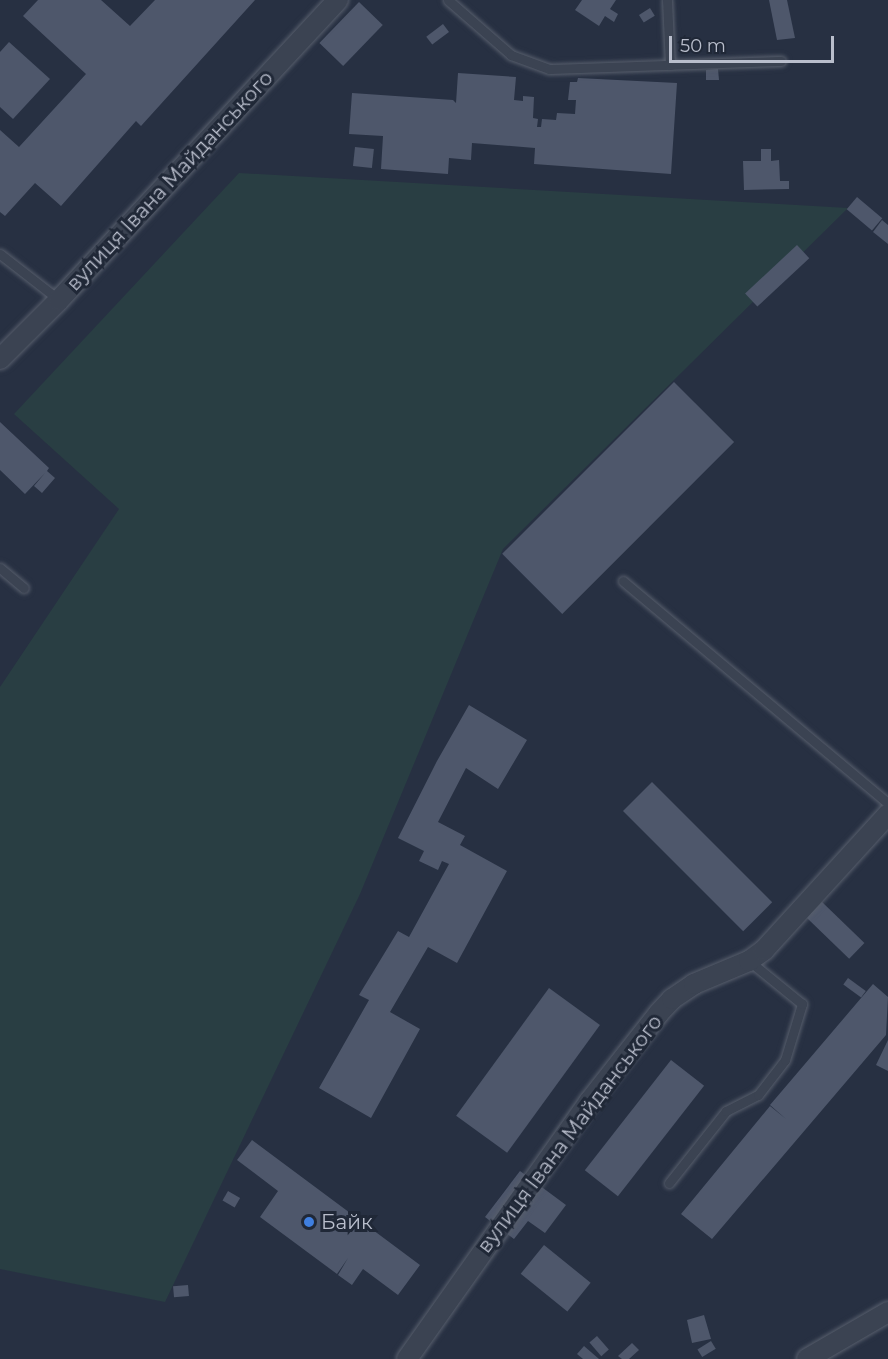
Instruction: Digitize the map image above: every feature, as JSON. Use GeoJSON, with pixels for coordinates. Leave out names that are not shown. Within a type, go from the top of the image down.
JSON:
{"type":"FeatureCollection","features":[{"type":"Feature","properties":{"kind":"street","name":"вулиця Івана Майданського"},"geometry":{"type":"LineString","coordinates":[[0,359],[59,300],[338,0]]}},
{"type":"Feature","properties":{"kind":"street","name":"вулиця Івана Майданського"},"geometry":{"type":"LineString","coordinates":[[406,1359],[583,1111],[659,1013],[672,999],[694,984],[749,962],[764,950],[888,814]]}},
{"type":"Feature","properties":{"kind":"street"},"geometry":{"type":"LineString","coordinates":[[807,1359],[888,1312]]}},
{"type":"Feature","properties":{"kind":"lane"},"geometry":{"type":"LineString","coordinates":[[448,0],[511,55],[549,69],[781,61]]}},
{"type":"Feature","properties":{"kind":"lane"},"geometry":{"type":"LineString","coordinates":[[667,0],[670,65]]}},
{"type":"Feature","properties":{"kind":"lane"},"geometry":{"type":"LineString","coordinates":[[0,254],[59,300]]}},
{"type":"Feature","properties":{"kind":"lane"},"geometry":{"type":"LineString","coordinates":[[0,568],[24,588]]}},
{"type":"Feature","properties":{"kind":"lane"},"geometry":{"type":"LineString","coordinates":[[623,581],[888,803]]}},
{"type":"Feature","properties":{"kind":"lane"},"geometry":{"type":"LineString","coordinates":[[669,1183],[726,1111],[758,1095],[785,1060],[802,1004],[749,962]]}},
{"type":"Feature","properties":{"kind":"green space"},"geometry":{"type":"Polygon","coordinates":[[[239,173],[848,208],[503,549],[360,894],[165,1302],[0,1269],[0,687],[119,509],[14,414],[239,173]]]}},
{"type":"Feature","properties":{"kind":"building"},"geometry":{"type":"Polygon","coordinates":[[[38,0],[101,0],[130,26],[155,0],[255,0],[141,126],[136,121],[61,206],[35,183],[5,216],[0,212],[0,130],[19,147],[86,74],[23,16],[38,0]]]}},
{"type":"Feature","properties":{"kind":"building"},"geometry":{"type":"Polygon","coordinates":[[[582,0],[616,0],[610,9],[618,14],[614,22],[605,16],[599,26],[575,10],[582,0]]]}},
{"type":"Feature","properties":{"kind":"building"},"geometry":{"type":"Polygon","coordinates":[[[769,0],[787,0],[795,38],[777,40],[769,0]]]}},
{"type":"Feature","properties":{"kind":"building"},"geometry":{"type":"Polygon","coordinates":[[[359,2],[383,25],[343,66],[319,43],[359,2]]]}},
{"type":"Feature","properties":{"kind":"building"},"geometry":{"type":"Polygon","coordinates":[[[650,8],[655,16],[644,23],[639,15],[650,8]]]}},
{"type":"Feature","properties":{"kind":"building"},"geometry":{"type":"Polygon","coordinates":[[[443,24],[449,32],[432,45],[426,37],[443,24]]]}},
{"type":"Feature","properties":{"kind":"building"},"geometry":{"type":"Polygon","coordinates":[[[9,42],[50,79],[13,119],[0,107],[0,52],[9,42]]]}},
{"type":"Feature","properties":{"kind":"building"},"geometry":{"type":"Polygon","coordinates":[[[718,69],[719,80],[706,80],[706,70],[718,69]]]}},
{"type":"Feature","properties":{"kind":"building"},"geometry":{"type":"Polygon","coordinates":[[[458,73],[516,77],[514,100],[523,101],[523,96],[534,97],[533,118],[538,119],[537,127],[541,127],[542,119],[556,120],[557,113],[575,114],[576,100],[568,100],[570,82],[577,82],[578,78],[677,83],[671,174],[534,164],[535,148],[472,143],[471,160],[449,158],[448,174],[381,169],[383,136],[349,134],[352,93],[453,100],[456,103],[458,73]]]}},
{"type":"Feature","properties":{"kind":"building"},"geometry":{"type":"Polygon","coordinates":[[[355,147],[374,149],[372,168],[353,166],[355,147]]]}},
{"type":"Feature","properties":{"kind":"building"},"geometry":{"type":"Polygon","coordinates":[[[761,149],[771,149],[771,161],[779,160],[780,181],[789,181],[789,189],[744,190],[743,161],[761,161],[761,149]]]}},
{"type":"Feature","properties":{"kind":"building"},"geometry":{"type":"Polygon","coordinates":[[[857,197],[882,218],[872,230],[847,209],[857,197]]]}},
{"type":"Feature","properties":{"kind":"building"},"geometry":{"type":"Polygon","coordinates":[[[882,220],[888,225],[888,244],[873,232],[882,220]]]}},
{"type":"Feature","properties":{"kind":"building"},"geometry":{"type":"Polygon","coordinates":[[[797,245],[809,258],[757,307],[745,293],[797,245]]]}},
{"type":"Feature","properties":{"kind":"building"},"geometry":{"type":"Polygon","coordinates":[[[674,382],[734,442],[562,614],[502,554],[674,382]]]}},
{"type":"Feature","properties":{"kind":"building"},"geometry":{"type":"Polygon","coordinates":[[[0,422],[49,468],[47,471],[55,478],[42,493],[34,486],[45,473],[25,494],[0,470],[0,422]]]}},
{"type":"Feature","properties":{"kind":"building"},"geometry":{"type":"Polygon","coordinates":[[[469,705],[527,740],[498,789],[466,768],[438,822],[465,836],[460,845],[507,871],[457,963],[428,947],[390,1012],[420,1029],[371,1118],[319,1088],[369,1000],[359,995],[398,931],[409,937],[449,864],[442,861],[438,870],[419,861],[424,851],[398,838],[437,761],[469,705]]]}},
{"type":"Feature","properties":{"kind":"building"},"geometry":{"type":"Polygon","coordinates":[[[652,782],[772,902],[743,931],[623,811],[652,782]]]}},
{"type":"Feature","properties":{"kind":"building"},"geometry":{"type":"Polygon","coordinates":[[[822,902],[864,943],[849,959],[807,918],[822,902]]]}},
{"type":"Feature","properties":{"kind":"building"},"geometry":{"type":"Polygon","coordinates":[[[848,978],[866,991],[861,997],[843,984],[848,978]]]}},
{"type":"Feature","properties":{"kind":"building"},"geometry":{"type":"Polygon","coordinates":[[[873,984],[888,997],[886,1035],[712,1239],[681,1214],[770,1106],[786,1119],[770,1105],[873,984]]]}},
{"type":"Feature","properties":{"kind":"building"},"geometry":{"type":"Polygon","coordinates":[[[549,988],[600,1025],[507,1153],[456,1116],[549,988]]]}},
{"type":"Feature","properties":{"kind":"building"},"geometry":{"type":"Polygon","coordinates":[[[888,1040],[888,1071],[876,1065],[888,1040]]]}},
{"type":"Feature","properties":{"kind":"building"},"geometry":{"type":"Polygon","coordinates":[[[671,1060],[704,1086],[618,1196],[585,1170],[671,1060]]]}},
{"type":"Feature","properties":{"kind":"building"},"geometry":{"type":"Polygon","coordinates":[[[252,1140],[420,1265],[398,1295],[363,1269],[352,1285],[338,1275],[348,1258],[337,1274],[260,1217],[278,1191],[237,1160],[252,1140]]]}},
{"type":"Feature","properties":{"kind":"building"},"geometry":{"type":"Polygon","coordinates":[[[520,1171],[566,1205],[545,1233],[528,1221],[514,1239],[485,1217],[520,1171]]]}},
{"type":"Feature","properties":{"kind":"building"},"geometry":{"type":"Polygon","coordinates":[[[228,1191],[240,1198],[235,1208],[222,1201],[228,1191]]]}},
{"type":"Feature","properties":{"kind":"building"},"geometry":{"type":"Polygon","coordinates":[[[544,1245],[591,1283],[567,1312],[521,1274],[544,1245]]]}},
{"type":"Feature","properties":{"kind":"building"},"geometry":{"type":"Polygon","coordinates":[[[188,1285],[189,1296],[174,1297],[173,1286],[188,1285]]]}},
{"type":"Feature","properties":{"kind":"building"},"geometry":{"type":"Polygon","coordinates":[[[704,1315],[711,1339],[692,1343],[687,1320],[704,1315]]]}},
{"type":"Feature","properties":{"kind":"building"},"geometry":{"type":"Polygon","coordinates":[[[597,1336],[609,1350],[601,1356],[589,1343],[597,1336]]]}},
{"type":"Feature","properties":{"kind":"building"},"geometry":{"type":"Polygon","coordinates":[[[711,1341],[716,1349],[702,1357],[697,1349],[711,1341]]]}},
{"type":"Feature","properties":{"kind":"building"},"geometry":{"type":"Polygon","coordinates":[[[632,1343],[639,1350],[629,1359],[622,1359],[618,1356],[632,1343]]]}},
{"type":"Feature","properties":{"kind":"building"},"geometry":{"type":"Polygon","coordinates":[[[584,1346],[599,1359],[583,1359],[577,1354],[584,1346]]]}},
{"type":"Feature","properties":{"kind":"place","name":"Байк"},"geometry":{"type":"Point","coordinates":[309,1222]}}]}
